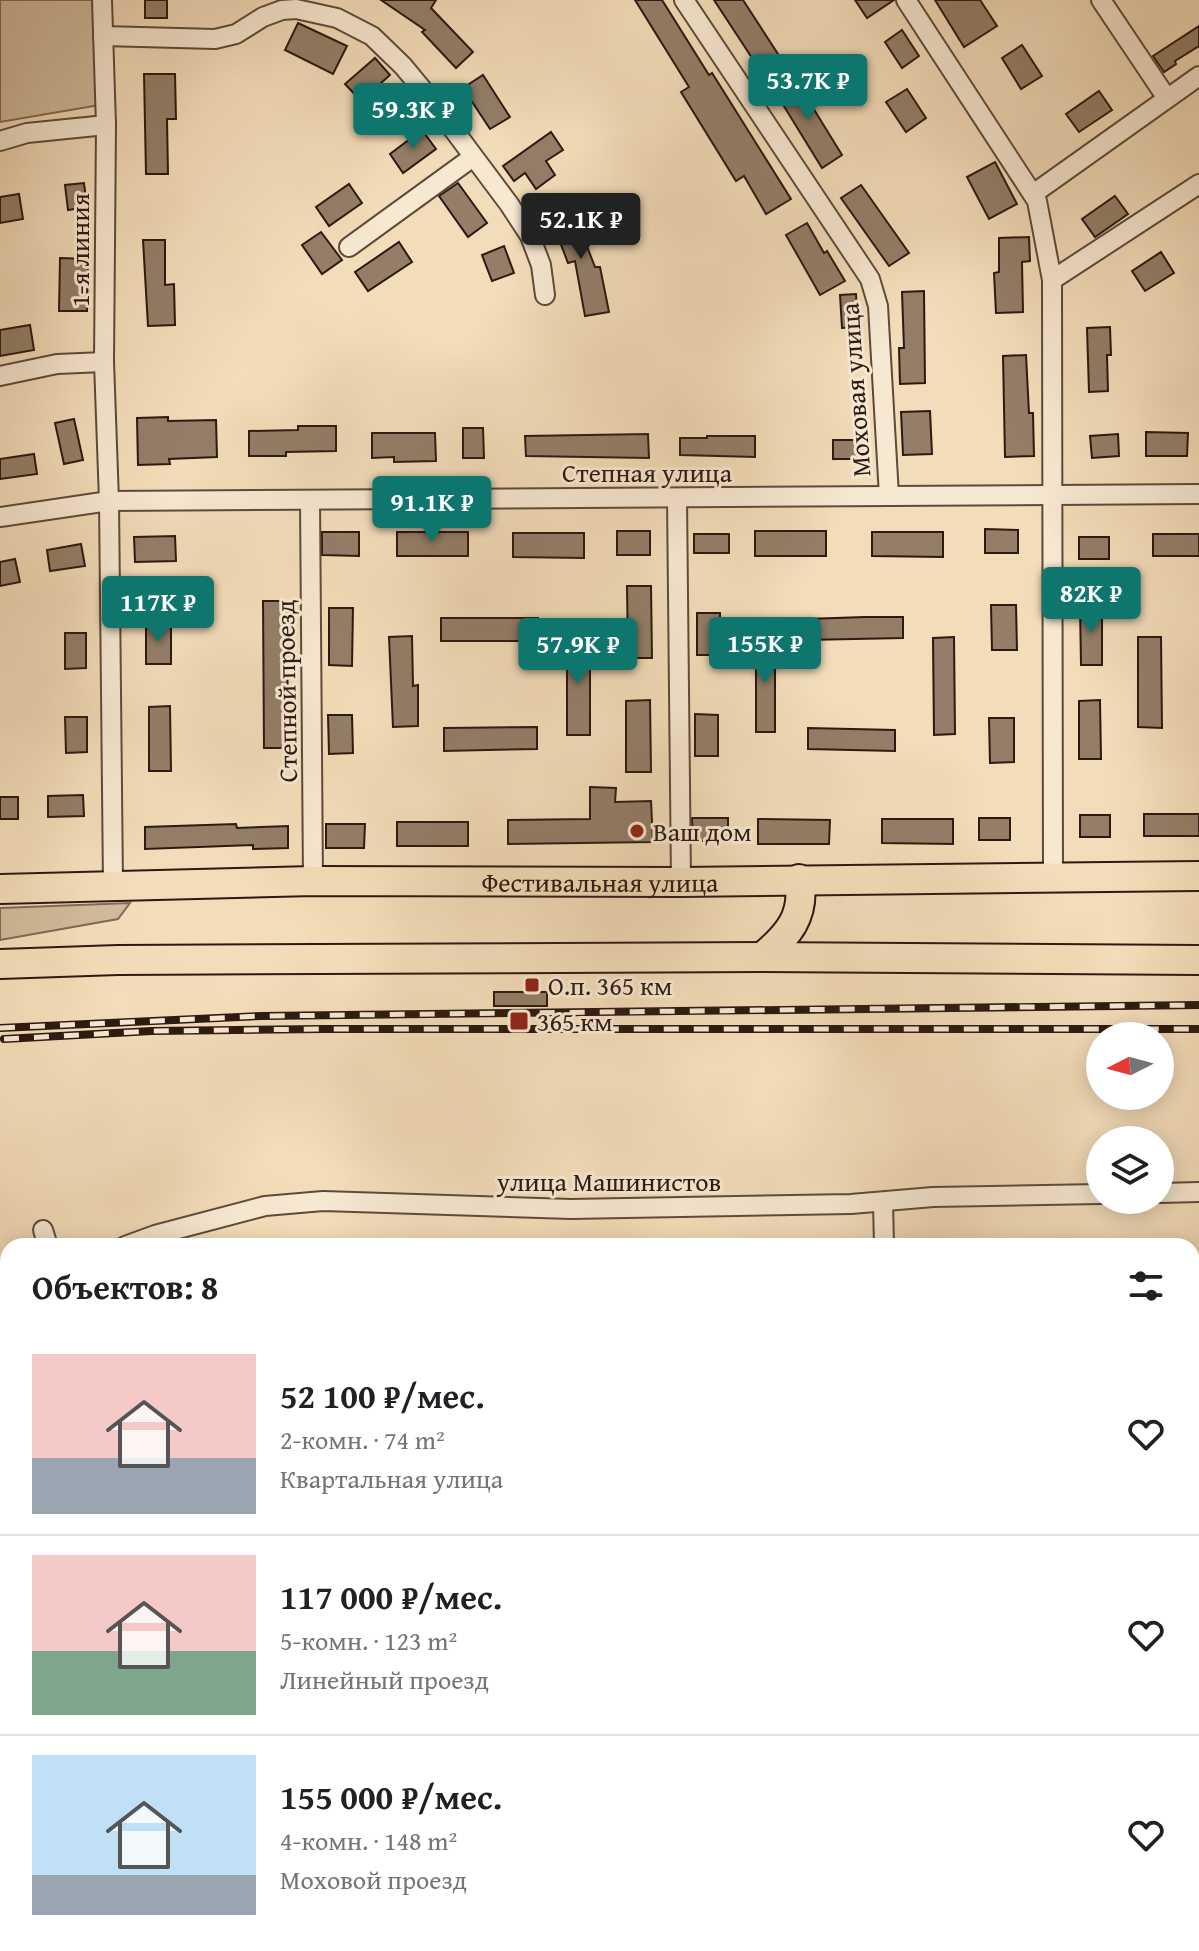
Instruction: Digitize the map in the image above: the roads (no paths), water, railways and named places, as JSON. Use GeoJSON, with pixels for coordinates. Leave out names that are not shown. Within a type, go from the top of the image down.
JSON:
{"type":"FeatureCollection","features":[{"type":"Feature","properties":{"kind":"main road","name":"Фестивальная улица"},"geometry":{"type":"LineString","coordinates":[[0,889],[313,881],[681,882],[1199,876]]}},
{"type":"Feature","properties":{"kind":"main road"},"geometry":{"type":"LineString","coordinates":[[762,957],[793,926],[801,906],[799,879]]}},
{"type":"Feature","properties":{"kind":"main road"},"geometry":{"type":"LineString","coordinates":[[0,964],[118,960],[762,957],[1199,960]]}},
{"type":"Feature","properties":{"kind":"street","name":"1-я линия"},"geometry":{"type":"LineString","coordinates":[[102,0],[106,125],[104,362],[109,501],[113,884]]}},
{"type":"Feature","properties":{"kind":"street","name":"Моховая улица"},"geometry":{"type":"LineString","coordinates":[[684,0],[870,279],[878,306],[889,496]]}},
{"type":"Feature","properties":{"kind":"street"},"geometry":{"type":"LineString","coordinates":[[906,0],[1033,194],[1045,233],[1052,280],[1053,876]]}},
{"type":"Feature","properties":{"kind":"street"},"geometry":{"type":"LineString","coordinates":[[1101,0],[1166,97]]}},
{"type":"Feature","properties":{"kind":"street"},"geometry":{"type":"LineString","coordinates":[[103,36],[215,39],[236,34],[263,17],[296,9],[337,18],[372,36],[403,66],[509,204],[530,236],[541,265],[545,295]]}},
{"type":"Feature","properties":{"kind":"street"},"geometry":{"type":"LineString","coordinates":[[1033,194],[1199,76]]}},
{"type":"Feature","properties":{"kind":"street"},"geometry":{"type":"LineString","coordinates":[[0,141],[27,133],[106,125]]}},
{"type":"Feature","properties":{"kind":"street"},"geometry":{"type":"LineString","coordinates":[[349,247],[473,157]]}},
{"type":"Feature","properties":{"kind":"street"},"geometry":{"type":"LineString","coordinates":[[1052,280],[1199,184]]}},
{"type":"Feature","properties":{"kind":"street"},"geometry":{"type":"LineString","coordinates":[[0,376],[57,364],[104,362]]}},
{"type":"Feature","properties":{"kind":"street","name":"Степная улица"},"geometry":{"type":"LineString","coordinates":[[0,517],[109,501],[1199,494]]}},
{"type":"Feature","properties":{"kind":"street"},"geometry":{"type":"LineString","coordinates":[[677,498],[681,882]]}},
{"type":"Feature","properties":{"kind":"street","name":"Степной проезд"},"geometry":{"type":"LineString","coordinates":[[310,500],[313,881]]}},
{"type":"Feature","properties":{"kind":"street"},"geometry":{"type":"LineString","coordinates":[[1174,1193],[1199,1192]]}},
{"type":"Feature","properties":{"kind":"street","name":"улица Машинистов"},"geometry":{"type":"LineString","coordinates":[[147,1238],[265,1206],[323,1201],[546,1210],[1086,1194]]}},
{"type":"Feature","properties":{"kind":"street"},"geometry":{"type":"LineString","coordinates":[[883,1202],[884,1238]]}},
{"type":"Feature","properties":{"kind":"railway"},"geometry":{"type":"LineString","coordinates":[[0,1028],[262,1016],[1199,1005]]}},
{"type":"Feature","properties":{"kind":"railway"},"geometry":{"type":"LineString","coordinates":[[4,1039],[152,1031],[322,1029],[1199,1029]]}},
{"type":"Feature","properties":{"kind":"place","name":"Ваш дом"},"geometry":{"type":"Point","coordinates":[637,831]}},
{"type":"Feature","properties":{"kind":"place","name":"О.п. 365 км"},"geometry":{"type":"Point","coordinates":[532,985]}},
{"type":"Feature","properties":{"kind":"place","name":"365 км"},"geometry":{"type":"Point","coordinates":[519,1021]}}]}
